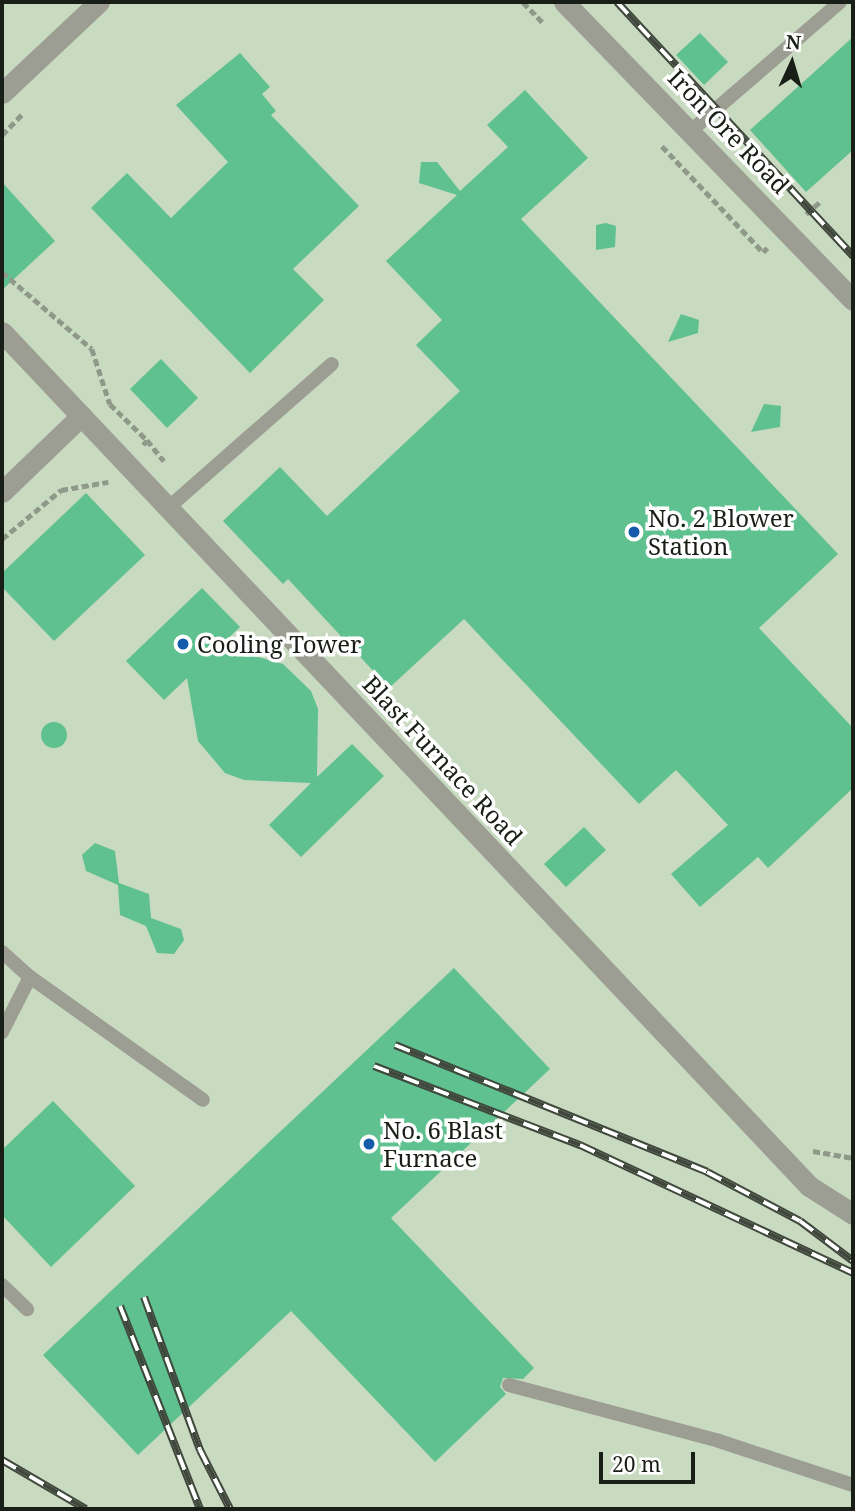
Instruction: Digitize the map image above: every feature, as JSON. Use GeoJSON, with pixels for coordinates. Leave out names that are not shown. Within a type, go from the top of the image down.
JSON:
{"type":"FeatureCollection","features":[{"type":"Feature","properties":{"kind":"street"},"geometry":{"type":"LineString","coordinates":[[2,93],[99,2]]}},
{"type":"Feature","properties":{"kind":"street","name":"Iron Ore Road"},"geometry":{"type":"LineString","coordinates":[[564,2],[693,129],[853,300]]}},
{"type":"Feature","properties":{"kind":"street","name":"Blast Furnace Road"},"geometry":{"type":"LineString","coordinates":[[2,332],[809,1186],[853,1214]]}},
{"type":"Feature","properties":{"kind":"street"},"geometry":{"type":"LineString","coordinates":[[2,492],[81,416]]}},
{"type":"Feature","properties":{"kind":"lane"},"geometry":{"type":"LineString","coordinates":[[693,129],[839,2]]}},
{"type":"Feature","properties":{"kind":"lane"},"geometry":{"type":"LineString","coordinates":[[169,508],[332,364]]}},
{"type":"Feature","properties":{"kind":"lane"},"geometry":{"type":"LineString","coordinates":[[2,952],[30,976],[203,1100]]}},
{"type":"Feature","properties":{"kind":"lane"},"geometry":{"type":"LineString","coordinates":[[2,1032],[30,976]]}},
{"type":"Feature","properties":{"kind":"lane"},"geometry":{"type":"LineString","coordinates":[[2,1285],[27,1309]]}},
{"type":"Feature","properties":{"kind":"lane"},"geometry":{"type":"LineString","coordinates":[[509,1385],[719,1441],[853,1485]]}},
{"type":"Feature","properties":{"kind":"path"},"geometry":{"type":"LineString","coordinates":[[2,272],[92,349],[110,404],[147,440]]}},
{"type":"Feature","properties":{"kind":"shaded area"},"geometry":{"type":"Polygon","coordinates":[[[2,2],[853,2],[853,1509],[2,1509],[2,2]]]}},
{"type":"Feature","properties":{"kind":"building"},"geometry":{"type":"Polygon","coordinates":[[[700,33],[728,62],[704,85],[676,55],[700,33]]]}},
{"type":"Feature","properties":{"kind":"building"},"geometry":{"type":"Polygon","coordinates":[[[853,37],[853,150],[806,192],[750,130],[853,37]]]}},
{"type":"Feature","properties":{"kind":"building"},"geometry":{"type":"Polygon","coordinates":[[[240,53],[270,87],[262,94],[276,111],[271,115],[359,206],[293,269],[324,300],[250,373],[91,208],[127,173],[171,218],[228,162],[176,105],[240,53]]]}},
{"type":"Feature","properties":{"kind":"building","name":"No. 2 Blower Station"},"geometry":{"type":"Polygon","coordinates":[[[525,90],[588,158],[521,219],[838,554],[759,628],[853,728],[853,788],[768,868],[758,857],[700,907],[671,874],[728,825],[676,770],[639,804],[464,619],[389,688],[288,579],[283,584],[223,521],[280,467],[327,516],[460,391],[416,345],[442,320],[386,261],[457,195],[419,183],[421,162],[437,162],[460,191],[508,147],[487,125],[525,90]]]}},
{"type":"Feature","properties":{"kind":"building"},"geometry":{"type":"Polygon","coordinates":[[[2,182],[55,241],[2,290],[2,182]]]}},
{"type":"Feature","properties":{"kind":"building"},"geometry":{"type":"Polygon","coordinates":[[[606,223],[616,226],[615,247],[596,250],[596,225],[606,223]]]}},
{"type":"Feature","properties":{"kind":"building"},"geometry":{"type":"Polygon","coordinates":[[[681,314],[699,320],[698,333],[668,342],[681,314]]]}},
{"type":"Feature","properties":{"kind":"building"},"geometry":{"type":"Polygon","coordinates":[[[161,359],[198,398],[167,428],[130,389],[161,359]]]}},
{"type":"Feature","properties":{"kind":"building"},"geometry":{"type":"Polygon","coordinates":[[[764,404],[781,406],[780,427],[751,432],[764,404]]]}},
{"type":"Feature","properties":{"kind":"building"},"geometry":{"type":"Polygon","coordinates":[[[86,493],[145,555],[54,641],[2,587],[2,573],[86,493]]]}},
{"type":"Feature","properties":{"kind":"building"},"geometry":{"type":"Polygon","coordinates":[[[202,588],[240,627],[220,646],[283,664],[311,691],[318,709],[317,777],[352,744],[384,776],[301,857],[269,825],[311,783],[244,780],[225,773],[198,741],[187,678],[164,700],[126,661],[202,588]]]}},
{"type":"Feature","properties":{"kind":"building"},"geometry":{"type":"Polygon","coordinates":[[[54,722],[63,726],[67,735],[63,744],[54,748],[45,744],[41,735],[45,726],[54,722]]]}},
{"type":"Feature","properties":{"kind":"building"},"geometry":{"type":"Polygon","coordinates":[[[584,827],[606,850],[566,887],[544,864],[584,827]]]}},
{"type":"Feature","properties":{"kind":"building"},"geometry":{"type":"Polygon","coordinates":[[[95,843],[115,851],[119,883],[149,894],[151,918],[181,929],[184,940],[174,954],[157,953],[146,926],[120,915],[118,885],[86,871],[82,855],[95,843]]]}},
{"type":"Feature","properties":{"kind":"building","name":"No. 6 Blast Furnace"},"geometry":{"type":"Polygon","coordinates":[[[454,968],[550,1069],[391,1218],[534,1368],[523,1379],[503,1378],[500,1387],[506,1394],[435,1462],[291,1311],[138,1455],[43,1355],[454,968]]]}},
{"type":"Feature","properties":{"kind":"building"},"geometry":{"type":"Polygon","coordinates":[[[53,1101],[135,1186],[51,1267],[2,1215],[2,1150],[53,1101]]]}},
{"type":"Feature","properties":{"kind":"railway"},"geometry":{"type":"LineString","coordinates":[[617,2],[853,256]]}},
{"type":"Feature","properties":{"kind":"railway"},"geometry":{"type":"LineString","coordinates":[[395,1045],[707,1172],[800,1221],[853,1261]]}},
{"type":"Feature","properties":{"kind":"railway"},"geometry":{"type":"LineString","coordinates":[[374,1066],[580,1145],[853,1273]]}},
{"type":"Feature","properties":{"kind":"railway"},"geometry":{"type":"LineString","coordinates":[[144,1297],[200,1450],[230,1509]]}},
{"type":"Feature","properties":{"kind":"railway"},"geometry":{"type":"LineString","coordinates":[[120,1306],[200,1509]]}},
{"type":"Feature","properties":{"kind":"railway"},"geometry":{"type":"LineString","coordinates":[[2,1460],[86,1509]]}},
{"type":"Feature","properties":{"kind":"place","name":"No. 2 Blower Station"},"geometry":{"type":"Point","coordinates":[634,532]}},
{"type":"Feature","properties":{"kind":"place","name":"Cooling Tower"},"geometry":{"type":"Point","coordinates":[183,644]}},
{"type":"Feature","properties":{"kind":"place","name":"No. 6 Blast Furnace"},"geometry":{"type":"Point","coordinates":[369,1144]}}]}
